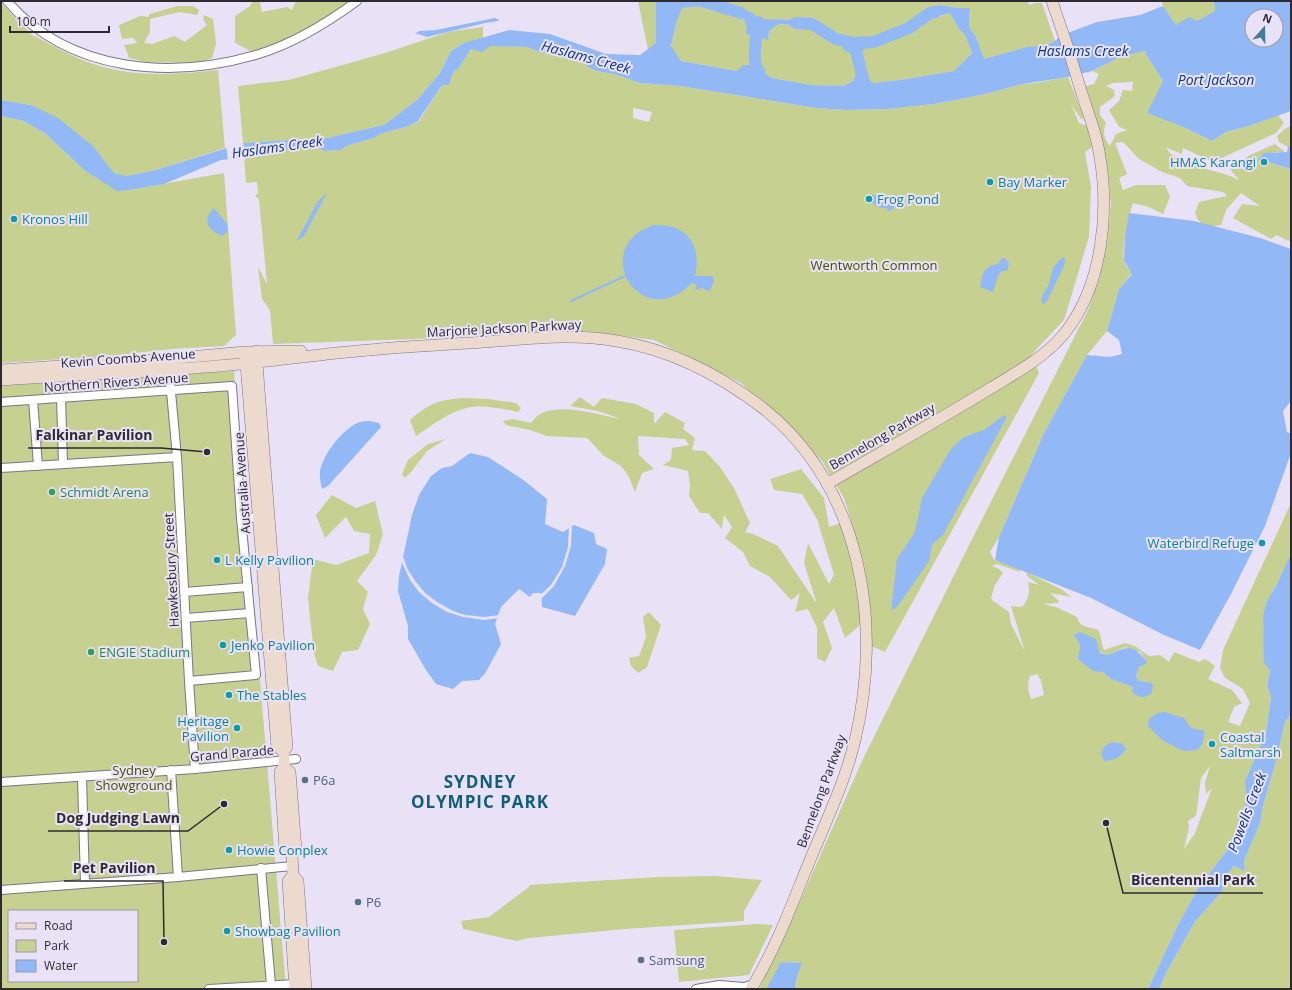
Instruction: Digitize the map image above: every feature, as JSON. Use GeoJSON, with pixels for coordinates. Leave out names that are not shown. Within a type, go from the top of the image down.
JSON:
{"type":"FeatureCollection","features":[{"type":"Feature","properties":{"kind":"street"},"geometry":{"type":"LineString","coordinates":[[7,1],[39,31],[55,41],[78,52],[109,62],[161,67],[210,65],[259,54],[308,34],[333,19],[357,1]]}},
{"type":"Feature","properties":{"kind":"street","name":"Bennelong Parkway"},"geometry":{"type":"LineString","coordinates":[[752,987],[786,920],[837,794],[854,744],[865,691],[867,636],[863,588],[852,540],[827,484],[958,409],[1041,356],[1055,344],[1072,323],[1086,295],[1093,276],[1098,256],[1104,209],[1099,151],[1079,83],[1052,1]]}},
{"type":"Feature","properties":{"kind":"street","name":"Marjorie Jackson Parkway"},"geometry":{"type":"LineString","coordinates":[[251,357],[565,337],[616,340],[649,347],[682,359],[734,386],[772,416],[785,429],[807,454],[827,484]]}},
{"type":"Feature","properties":{"kind":"street","name":"Kevin Coombs Avenue"},"geometry":{"type":"LineString","coordinates":[[1,380],[251,357]]}},
{"type":"Feature","properties":{"kind":"street","name":"Australia Avenue"},"geometry":{"type":"LineString","coordinates":[[251,357],[253,517],[284,698],[287,747],[284,760],[290,772],[296,850],[288,881],[295,986]]}},
{"type":"Feature","properties":{"kind":"street","name":"Kevin Coombs Avenue"},"geometry":{"type":"LineString","coordinates":[[1,370],[168,364]]}},
{"type":"Feature","properties":{"kind":"street","name":"Hawkesbury Street"},"geometry":{"type":"LineString","coordinates":[[168,364],[172,390],[189,681],[196,769]]}},
{"type":"Feature","properties":{"kind":"street","name":"Northern Rivers Avenue"},"geometry":{"type":"LineString","coordinates":[[1,402],[232,386],[253,517]]}},
{"type":"Feature","properties":{"kind":"street"},"geometry":{"type":"LineString","coordinates":[[61,398],[63,464]]}},
{"type":"Feature","properties":{"kind":"street"},"geometry":{"type":"LineString","coordinates":[[33,400],[38,466]]}},
{"type":"Feature","properties":{"kind":"street"},"geometry":{"type":"LineString","coordinates":[[1,468],[176,457]]}},
{"type":"Feature","properties":{"kind":"street"},"geometry":{"type":"LineString","coordinates":[[189,681],[256,675],[248,587],[253,517]]}},
{"type":"Feature","properties":{"kind":"street"},"geometry":{"type":"LineString","coordinates":[[184,592],[248,587]]}},
{"type":"Feature","properties":{"kind":"street"},"geometry":{"type":"LineString","coordinates":[[186,618],[250,613]]}},
{"type":"Feature","properties":{"kind":"street","name":"Grand Parade"},"geometry":{"type":"LineString","coordinates":[[1,782],[196,769],[296,759]]}},
{"type":"Feature","properties":{"kind":"street"},"geometry":{"type":"LineString","coordinates":[[171,770],[178,878]]}},
{"type":"Feature","properties":{"kind":"street"},"geometry":{"type":"LineString","coordinates":[[82,777],[86,883]]}},
{"type":"Feature","properties":{"kind":"street"},"geometry":{"type":"LineString","coordinates":[[1,890],[86,883],[178,878],[292,865]]}},
{"type":"Feature","properties":{"kind":"street","name":"Australia Avenue"},"geometry":{"type":"LineString","coordinates":[[292,865],[298,881],[306,989]]}},
{"type":"Feature","properties":{"kind":"street"},"geometry":{"type":"LineString","coordinates":[[261,868],[270,985]]}},
{"type":"Feature","properties":{"kind":"street"},"geometry":{"type":"LineString","coordinates":[[209,989],[270,985],[295,986]]}},
{"type":"Feature","properties":{"kind":"street"},"geometry":{"type":"LineString","coordinates":[[696,989],[719,986],[752,987]]}},
{"type":"Feature","properties":{"kind":"green space"},"geometry":{"type":"Polygon","coordinates":[[[253,1],[261,1],[262,12],[287,7],[292,10],[296,1],[352,1],[310,28],[255,53],[235,43],[235,16],[250,6],[253,1]]]}},
{"type":"Feature","properties":{"kind":"green space"},"geometry":{"type":"Polygon","coordinates":[[[638,1],[656,1],[657,5],[656,43],[648,50],[638,1]]]}},
{"type":"Feature","properties":{"kind":"green space"},"geometry":{"type":"Polygon","coordinates":[[[706,1],[1026,1],[1030,5],[1042,3],[1055,41],[1047,45],[1027,47],[984,59],[976,37],[969,27],[970,8],[938,5],[917,14],[921,22],[950,13],[959,29],[965,35],[972,53],[954,71],[873,83],[854,80],[844,86],[811,85],[772,78],[764,73],[737,71],[681,61],[671,47],[676,24],[682,8],[713,4],[706,1]],[[723,10],[743,17],[747,27],[768,39],[769,31],[779,24],[809,26],[807,20],[757,19],[723,10]]]}},
{"type":"Feature","properties":{"kind":"green space"},"geometry":{"type":"Polygon","coordinates":[[[1162,1],[1214,1],[1215,11],[1197,21],[1176,25],[1163,6],[1162,1]]]}},
{"type":"Feature","properties":{"kind":"green space"},"geometry":{"type":"Polygon","coordinates":[[[1,3],[33,36],[85,61],[101,66],[134,73],[151,74],[218,70],[225,148],[156,170],[127,176],[114,173],[107,165],[31,105],[1,100],[1,3]]]}},
{"type":"Feature","properties":{"kind":"green space"},"geometry":{"type":"Polygon","coordinates":[[[177,6],[193,6],[199,10],[197,15],[179,12],[150,19],[150,32],[144,43],[152,44],[174,36],[185,42],[207,25],[203,19],[204,15],[213,19],[216,44],[212,58],[198,63],[147,62],[129,58],[124,45],[137,43],[133,38],[122,39],[119,25],[140,16],[148,17],[150,14],[177,6]]]}},
{"type":"Feature","properties":{"kind":"green space"},"geometry":{"type":"Polygon","coordinates":[[[483,27],[483,38],[464,43],[451,51],[440,73],[417,100],[384,125],[327,138],[243,143],[238,86],[289,80],[385,53],[448,32],[483,27]]]}},
{"type":"Feature","properties":{"kind":"green space","name":"Wentworth Common"},"geometry":{"type":"Polygon","coordinates":[[[490,46],[528,47],[542,53],[554,52],[578,58],[588,67],[597,71],[614,74],[640,83],[680,86],[816,108],[846,110],[887,109],[934,104],[981,95],[1023,84],[1068,77],[1084,118],[1081,119],[1071,104],[1079,123],[1088,126],[1092,147],[1085,152],[1091,187],[1089,237],[1064,320],[1031,355],[1039,373],[885,652],[871,646],[860,625],[845,638],[834,608],[823,622],[832,648],[825,662],[817,658],[817,628],[808,609],[795,612],[800,593],[791,600],[770,577],[750,566],[743,552],[725,538],[732,527],[724,515],[722,529],[708,513],[700,513],[689,496],[690,485],[688,471],[663,465],[671,460],[672,448],[689,445],[685,439],[638,436],[639,455],[654,469],[642,473],[635,492],[628,475],[621,466],[604,456],[587,438],[547,436],[530,430],[506,425],[503,421],[513,419],[531,423],[538,415],[548,411],[560,409],[586,412],[621,419],[598,411],[570,406],[580,397],[594,407],[602,398],[636,404],[654,413],[654,424],[665,412],[685,423],[683,429],[695,438],[692,450],[705,451],[720,467],[734,488],[750,523],[745,532],[753,534],[778,546],[817,604],[804,563],[808,543],[829,584],[834,575],[817,519],[802,494],[774,490],[770,479],[801,469],[824,498],[829,527],[851,520],[844,498],[822,461],[741,383],[654,340],[584,331],[549,331],[443,338],[273,344],[270,310],[262,299],[258,267],[267,284],[259,199],[255,196],[258,193],[257,182],[246,183],[244,158],[252,157],[255,151],[263,150],[319,148],[323,151],[340,150],[349,145],[374,138],[380,134],[409,126],[419,121],[442,85],[449,85],[453,72],[458,69],[471,49],[490,46]],[[633,108],[633,118],[649,122],[652,112],[633,108]]]}},
{"type":"Feature","properties":{"kind":"green space"},"geometry":{"type":"Polygon","coordinates":[[[1145,51],[1163,81],[1181,126],[1212,141],[1226,132],[1249,126],[1278,115],[1284,123],[1276,133],[1213,162],[1183,148],[1182,154],[1165,147],[1171,154],[1181,160],[1239,180],[1230,169],[1241,164],[1248,156],[1275,144],[1285,152],[1274,152],[1261,163],[1268,162],[1291,169],[1291,241],[1277,235],[1271,239],[1233,218],[1242,204],[1260,206],[1241,193],[1226,210],[1221,225],[1206,227],[1198,220],[1195,213],[1199,202],[1227,196],[1223,192],[1187,186],[1180,178],[1162,172],[1139,159],[1123,142],[1115,143],[1127,174],[1119,178],[1123,190],[1136,185],[1165,185],[1170,197],[1163,214],[1149,207],[1133,203],[1129,216],[1124,247],[1124,260],[1128,269],[1132,273],[1119,289],[1107,331],[1087,355],[1044,433],[999,537],[990,552],[994,560],[1019,567],[1020,572],[997,564],[992,566],[999,569],[1003,573],[995,585],[991,598],[1009,612],[1011,624],[1025,652],[1011,606],[1022,607],[1028,598],[1028,582],[1039,585],[1027,576],[1026,572],[1061,589],[1071,597],[1050,593],[1059,601],[1058,603],[1043,604],[1056,607],[1077,617],[1080,624],[1098,630],[1104,650],[1125,643],[1135,646],[1149,656],[1160,655],[1169,662],[1174,652],[1199,662],[1205,659],[1215,666],[1208,679],[1232,690],[1242,703],[1234,707],[1228,722],[1240,726],[1250,703],[1243,689],[1225,678],[1220,668],[1223,650],[1291,503],[1291,553],[1276,586],[1266,603],[1263,616],[1264,638],[1270,669],[1267,685],[1271,696],[1266,733],[1245,781],[1246,802],[1231,845],[1197,890],[1177,927],[1148,989],[795,989],[801,963],[782,962],[766,989],[759,989],[862,761],[1089,308],[1100,275],[1107,243],[1111,204],[1108,172],[1086,86],[1094,84],[1099,74],[1092,71],[1120,57],[1145,51]],[[1133,82],[1112,83],[1106,86],[1114,90],[1115,96],[1100,107],[1100,115],[1106,123],[1104,129],[1105,138],[1110,146],[1116,134],[1127,130],[1119,127],[1109,110],[1119,101],[1123,90],[1132,91],[1133,82]],[[1080,645],[1078,659],[1103,672],[1111,679],[1133,687],[1148,682],[1139,681],[1136,676],[1139,667],[1147,662],[1140,652],[1125,647],[1108,655],[1080,645]],[[1037,674],[1030,676],[1028,688],[1031,699],[1044,695],[1041,680],[1037,674]],[[1210,766],[1201,778],[1196,816],[1188,821],[1189,827],[1184,849],[1195,833],[1212,788],[1206,794],[1205,783],[1210,766]]]}},
{"type":"Feature","properties":{"kind":"green space"},"geometry":{"type":"Polygon","coordinates":[[[1,116],[24,121],[46,134],[84,170],[117,190],[129,190],[224,173],[236,335],[224,346],[171,349],[109,356],[1,363],[1,116]]]}},
{"type":"Feature","properties":{"kind":"green space"},"geometry":{"type":"Polygon","coordinates":[[[1291,126],[1291,146],[1288,147],[1279,142],[1277,136],[1286,128],[1291,126]]]}},
{"type":"Feature","properties":{"kind":"green space","name":"Sydney Showground"},"geometry":{"type":"Polygon","coordinates":[[[234,371],[286,989],[1,989],[1,386],[234,371]]]}},
{"type":"Feature","properties":{"kind":"green space"},"geometry":{"type":"Polygon","coordinates":[[[462,398],[488,399],[516,403],[521,408],[518,412],[482,407],[471,407],[456,411],[442,418],[416,436],[410,420],[422,410],[440,402],[462,398]]]}},
{"type":"Feature","properties":{"kind":"green space"},"geometry":{"type":"Polygon","coordinates":[[[446,439],[427,451],[405,478],[402,474],[408,460],[428,444],[446,439]]]}},
{"type":"Feature","properties":{"kind":"green space"},"geometry":{"type":"Polygon","coordinates":[[[332,495],[356,508],[375,501],[383,534],[376,555],[357,581],[368,592],[363,609],[370,624],[358,650],[342,652],[333,671],[318,666],[314,653],[308,598],[313,559],[336,565],[369,553],[370,534],[354,531],[346,517],[325,538],[316,515],[332,495]]]}},
{"type":"Feature","properties":{"kind":"green space"},"geometry":{"type":"Polygon","coordinates":[[[649,612],[661,625],[647,667],[638,673],[631,666],[629,658],[639,656],[646,637],[643,617],[649,612]]]}},
{"type":"Feature","properties":{"kind":"green space"},"geometry":{"type":"Polygon","coordinates":[[[1291,714],[1291,989],[1159,989],[1166,973],[1194,923],[1223,890],[1221,882],[1234,866],[1245,871],[1244,861],[1260,823],[1262,809],[1276,761],[1285,722],[1291,714]]]}},
{"type":"Feature","properties":{"kind":"green space"},"geometry":{"type":"Polygon","coordinates":[[[715,876],[762,880],[744,911],[744,921],[625,929],[529,938],[517,941],[463,929],[461,921],[489,917],[529,887],[529,885],[658,877],[715,876]]]}},
{"type":"Feature","properties":{"kind":"green space"},"geometry":{"type":"Polygon","coordinates":[[[757,924],[773,925],[749,975],[679,982],[674,930],[757,924]]]}},
{"type":"Feature","properties":{"kind":"water","name":"Haslams Creek"},"geometry":{"type":"Polygon","coordinates":[[[656,1],[706,1],[714,5],[682,8],[676,24],[671,46],[681,61],[737,71],[743,65],[756,65],[766,69],[764,73],[772,78],[811,85],[844,86],[854,80],[857,70],[873,83],[954,71],[972,53],[965,35],[959,29],[950,13],[922,22],[917,14],[938,5],[970,8],[969,27],[976,37],[984,59],[1027,47],[1047,45],[1062,35],[1097,22],[1140,15],[1163,6],[1176,25],[1189,17],[1197,21],[1215,11],[1214,1],[1291,1],[1291,111],[1249,126],[1226,132],[1212,141],[1181,126],[1147,113],[1163,81],[1145,51],[1120,57],[1092,71],[1068,77],[1023,84],[981,95],[934,104],[887,109],[846,110],[816,108],[680,86],[640,83],[614,74],[597,71],[588,67],[578,58],[554,52],[542,53],[527,47],[490,46],[482,52],[471,49],[458,69],[453,72],[449,85],[442,85],[418,121],[409,126],[380,134],[374,138],[349,145],[340,150],[323,151],[319,148],[256,151],[252,157],[221,160],[164,184],[117,191],[84,170],[46,134],[24,121],[1,116],[1,100],[31,105],[58,118],[93,146],[114,173],[127,176],[156,170],[243,143],[327,138],[384,125],[417,100],[440,73],[451,51],[464,43],[509,30],[550,34],[606,54],[640,55],[656,43],[656,1]]]}},
{"type":"Feature","properties":{"kind":"water"},"geometry":{"type":"Polygon","coordinates":[[[731,6],[753,13],[757,19],[807,20],[812,24],[809,26],[779,24],[769,31],[768,40],[746,34],[747,27],[743,17],[722,10],[731,6]]]}},
{"type":"Feature","properties":{"kind":"water"},"geometry":{"type":"Polygon","coordinates":[[[495,18],[499,20],[427,37],[415,33],[420,31],[436,30],[495,18]]]}},
{"type":"Feature","properties":{"kind":"water"},"geometry":{"type":"Polygon","coordinates":[[[839,38],[873,39],[863,51],[855,56],[844,50],[839,38]]]}},
{"type":"Feature","properties":{"kind":"water"},"geometry":{"type":"Polygon","coordinates":[[[1291,146],[1291,169],[1268,162],[1261,163],[1258,160],[1264,153],[1287,152],[1288,147],[1291,146]]]}},
{"type":"Feature","properties":{"kind":"water"},"geometry":{"type":"Polygon","coordinates":[[[327,193],[304,236],[296,242],[318,201],[327,193]]]}},
{"type":"Feature","properties":{"kind":"water"},"geometry":{"type":"Polygon","coordinates":[[[869,196],[879,196],[881,199],[888,199],[895,206],[889,211],[886,208],[878,206],[870,199],[869,196]]]}},
{"type":"Feature","properties":{"kind":"water"},"geometry":{"type":"Polygon","coordinates":[[[214,208],[227,224],[228,231],[222,236],[213,231],[208,225],[208,217],[214,208]]]}},
{"type":"Feature","properties":{"kind":"water"},"geometry":{"type":"Polygon","coordinates":[[[1129,213],[1194,221],[1260,238],[1291,249],[1291,401],[1283,411],[1287,432],[1291,434],[1291,453],[1265,526],[1231,594],[1200,650],[1164,635],[1091,598],[995,560],[999,537],[1044,433],[1087,355],[1110,357],[1122,354],[1119,340],[1107,331],[1119,289],[1132,274],[1124,261],[1125,236],[1129,213]]]}},
{"type":"Feature","properties":{"kind":"water"},"geometry":{"type":"Polygon","coordinates":[[[654,225],[675,228],[690,238],[696,254],[697,265],[695,276],[713,276],[714,281],[710,291],[701,288],[694,290],[697,285],[692,283],[673,296],[655,299],[640,293],[629,282],[623,267],[624,251],[634,236],[654,225]]]}},
{"type":"Feature","properties":{"kind":"water"},"geometry":{"type":"Polygon","coordinates":[[[1062,257],[1065,259],[1064,266],[1047,301],[1044,304],[1042,303],[1041,298],[1049,284],[1053,268],[1062,257]]]}},
{"type":"Feature","properties":{"kind":"water"},"geometry":{"type":"Polygon","coordinates":[[[1002,258],[1007,260],[1009,264],[1007,271],[1002,271],[998,275],[993,292],[980,287],[986,269],[998,264],[1002,258]]]}},
{"type":"Feature","properties":{"kind":"water"},"geometry":{"type":"Polygon","coordinates":[[[1004,415],[1007,417],[943,535],[932,545],[929,561],[898,606],[891,611],[897,559],[915,532],[922,498],[951,449],[964,437],[984,430],[1004,415]]]}},
{"type":"Feature","properties":{"kind":"water"},"geometry":{"type":"Polygon","coordinates":[[[370,421],[379,423],[381,427],[328,486],[322,489],[320,471],[325,457],[330,449],[347,429],[361,422],[370,421]]]}},
{"type":"Feature","properties":{"kind":"water"},"geometry":{"type":"Polygon","coordinates":[[[470,453],[488,457],[522,479],[547,499],[545,524],[563,532],[574,525],[594,533],[596,544],[607,549],[605,564],[575,616],[542,607],[541,593],[533,593],[530,597],[519,589],[501,607],[495,624],[501,644],[486,672],[479,680],[462,681],[453,689],[436,684],[408,639],[408,626],[398,591],[399,576],[412,515],[419,495],[431,476],[442,468],[452,466],[470,453]]]}},
{"type":"Feature","properties":{"kind":"water","name":"Powells Creek"},"geometry":{"type":"Polygon","coordinates":[[[1291,553],[1291,714],[1285,722],[1276,761],[1262,809],[1260,823],[1244,861],[1245,871],[1234,866],[1221,882],[1223,890],[1194,923],[1166,973],[1159,989],[1148,989],[1177,927],[1197,890],[1231,845],[1246,802],[1245,781],[1266,733],[1271,697],[1267,685],[1270,670],[1264,663],[1263,616],[1266,603],[1276,586],[1291,553]]]}},
{"type":"Feature","properties":{"kind":"water"},"geometry":{"type":"Polygon","coordinates":[[[1080,632],[1096,639],[1100,653],[1108,655],[1125,648],[1134,649],[1138,652],[1147,662],[1139,667],[1136,676],[1139,681],[1153,684],[1152,693],[1144,697],[1139,697],[1132,692],[1133,687],[1111,679],[1103,672],[1093,671],[1078,659],[1080,645],[1074,635],[1080,632]]]}},
{"type":"Feature","properties":{"kind":"water"},"geometry":{"type":"Polygon","coordinates":[[[1165,712],[1184,718],[1191,728],[1205,731],[1202,745],[1197,750],[1183,751],[1162,740],[1148,726],[1149,719],[1157,713],[1165,712]]]}},
{"type":"Feature","properties":{"kind":"water"},"geometry":{"type":"Polygon","coordinates":[[[1112,742],[1123,744],[1126,749],[1116,758],[1104,761],[1101,753],[1105,746],[1112,742]]]}},
{"type":"Feature","properties":{"kind":"water"},"geometry":{"type":"Polygon","coordinates":[[[781,962],[802,963],[796,980],[795,989],[766,989],[781,962]]]}},
{"type":"Feature","properties":{"kind":"pier"},"geometry":{"type":"Polygon","coordinates":[[[243,141],[245,160],[228,161],[226,145],[243,141]]]}},
{"type":"Feature","properties":{"kind":"pier"},"geometry":{"type":"Polygon","coordinates":[[[572,523],[571,546],[565,566],[554,586],[539,601],[539,596],[551,585],[562,567],[568,547],[569,526],[572,523]]]}},
{"type":"Feature","properties":{"kind":"pier"},"geometry":{"type":"Polygon","coordinates":[[[402,554],[408,570],[416,582],[425,593],[437,602],[453,611],[465,615],[484,617],[500,615],[499,618],[484,620],[463,617],[447,612],[432,603],[419,592],[410,580],[401,560],[402,554]]]}},
{"type":"Feature","properties":{"kind":"waterway"},"geometry":{"type":"LineString","coordinates":[[702,1],[741,13]]}},
{"type":"Feature","properties":{"kind":"waterway"},"geometry":{"type":"LineString","coordinates":[[796,23],[812,24],[836,39],[854,43],[874,42],[909,28],[930,13],[935,12]]}},
{"type":"Feature","properties":{"kind":"waterway"},"geometry":{"type":"LineString","coordinates":[[758,22],[755,44],[755,59],[758,73],[762,80]]}},
{"type":"Feature","properties":{"kind":"waterway"},"geometry":{"type":"LineString","coordinates":[[854,43],[864,82],[868,89]]}},
{"type":"Feature","properties":{"kind":"waterway"},"geometry":{"type":"LineString","coordinates":[[571,301],[625,276]]}},
{"type":"Feature","properties":{"kind":"place","name":"HMAS Karangi"},"geometry":{"type":"Point","coordinates":[1264,162]}},
{"type":"Feature","properties":{"kind":"place","name":"Bay Marker"},"geometry":{"type":"Point","coordinates":[990,182]}},
{"type":"Feature","properties":{"kind":"place","name":"Frog Pond"},"geometry":{"type":"Point","coordinates":[869,199]}},
{"type":"Feature","properties":{"kind":"place","name":"Kronos Hill"},"geometry":{"type":"Point","coordinates":[14,219]}},
{"type":"Feature","properties":{"kind":"place","name":"Falkinar Pavilion"},"geometry":{"type":"Point","coordinates":[207,452]}},
{"type":"Feature","properties":{"kind":"place","name":"Schmidt Arena"},"geometry":{"type":"Point","coordinates":[52,492]}},
{"type":"Feature","properties":{"kind":"place","name":"Waterbird Refuge"},"geometry":{"type":"Point","coordinates":[1262,543]}},
{"type":"Feature","properties":{"kind":"place","name":"L Kelly Pavilion"},"geometry":{"type":"Point","coordinates":[217,560]}},
{"type":"Feature","properties":{"kind":"place","name":"Jenko Pavilion"},"geometry":{"type":"Point","coordinates":[223,645]}},
{"type":"Feature","properties":{"kind":"place","name":"ENGIE Stadium"},"geometry":{"type":"Point","coordinates":[91,652]}},
{"type":"Feature","properties":{"kind":"place","name":"The Stables"},"geometry":{"type":"Point","coordinates":[229,695]}},
{"type":"Feature","properties":{"kind":"place","name":"Heritage Pavilion"},"geometry":{"type":"Point","coordinates":[237,728]}},
{"type":"Feature","properties":{"kind":"place","name":"Coastal Saltmarsh"},"geometry":{"type":"Point","coordinates":[1212,744]}},
{"type":"Feature","properties":{"kind":"place","name":"P6a"},"geometry":{"type":"Point","coordinates":[305,780]}},
{"type":"Feature","properties":{"kind":"place","name":"Dog Judging Lawn"},"geometry":{"type":"Point","coordinates":[224,804]}},
{"type":"Feature","properties":{"kind":"place","name":"Bicentennial Park"},"geometry":{"type":"Point","coordinates":[1106,823]}},
{"type":"Feature","properties":{"kind":"place","name":"Howie Conplex"},"geometry":{"type":"Point","coordinates":[229,850]}},
{"type":"Feature","properties":{"kind":"place","name":"P6"},"geometry":{"type":"Point","coordinates":[358,902]}},
{"type":"Feature","properties":{"kind":"place","name":"Showbag Pavilion"},"geometry":{"type":"Point","coordinates":[227,931]}},
{"type":"Feature","properties":{"kind":"place","name":"Pet Pavilion"},"geometry":{"type":"Point","coordinates":[164,942]}},
{"type":"Feature","properties":{"kind":"place","name":"Samsung"},"geometry":{"type":"Point","coordinates":[641,960]}},
{"type":"Feature","properties":{"kind":"district","name":"SYDNEY OLYMPIC PARK"},"geometry":{"type":"Point","coordinates":[480,792]}},
{"type":"Feature","properties":{"kind":"water label","name":"Port Jackson"},"geometry":{"type":"Point","coordinates":[1216,80]}}]}
